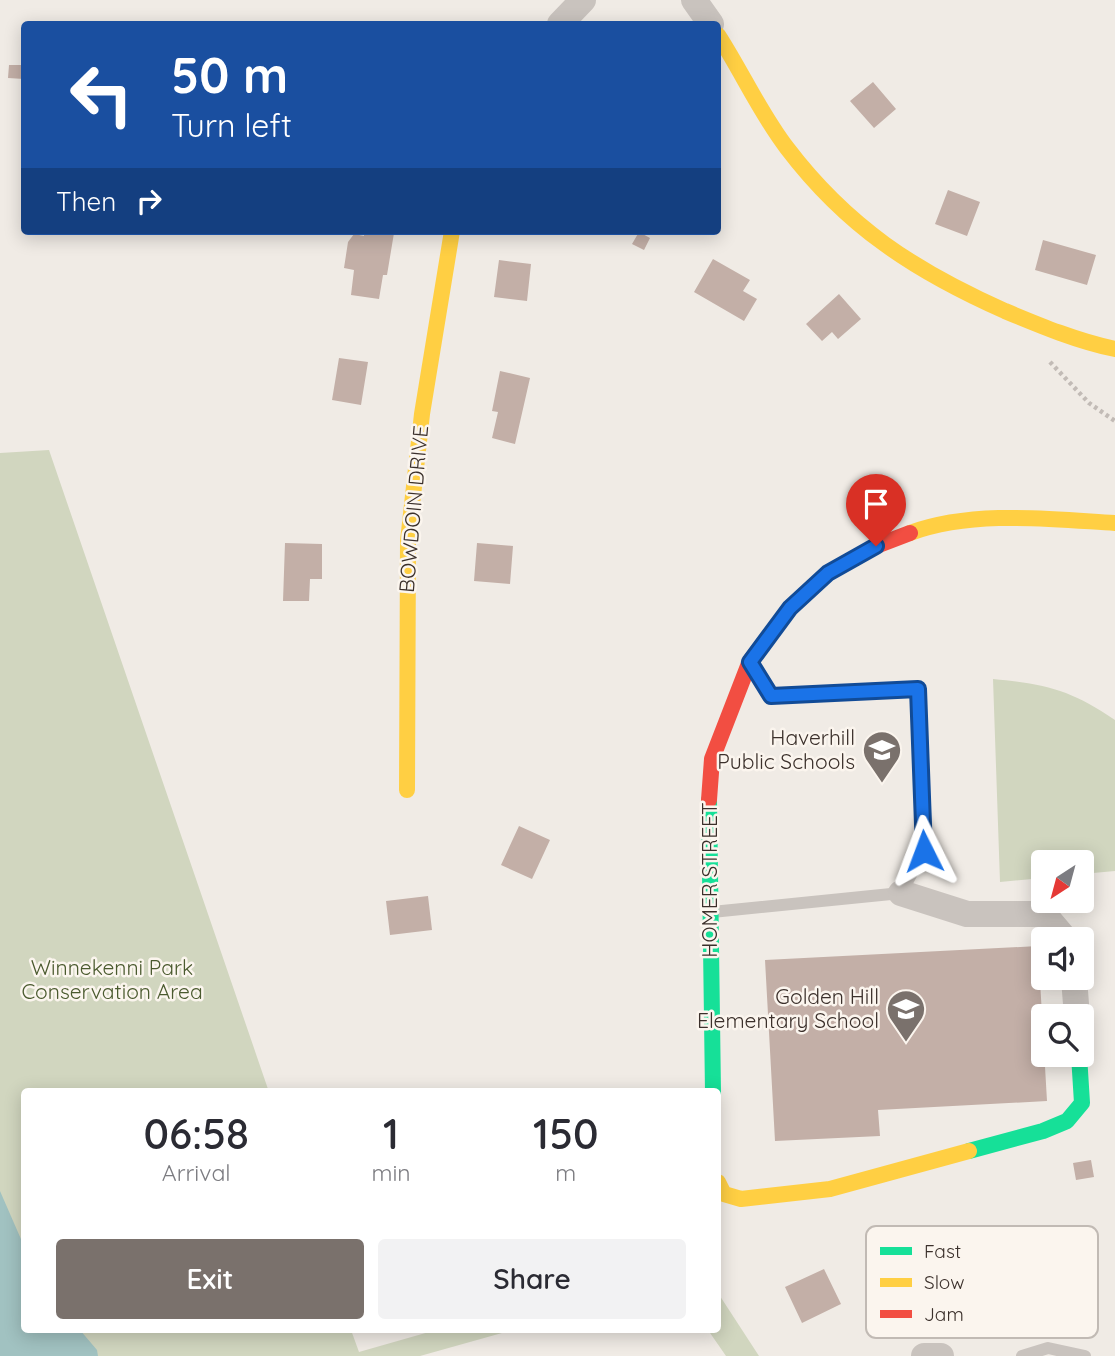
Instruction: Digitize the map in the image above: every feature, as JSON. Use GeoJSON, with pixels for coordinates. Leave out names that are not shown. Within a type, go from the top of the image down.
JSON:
{"type":"FeatureCollection","features":[{"type":"Feature","properties":{"kind":"street"},"geometry":{"type":"LineString","coordinates":[[562,21],[583,0]]}},
{"type":"Feature","properties":{"kind":"street"},"geometry":{"type":"LineString","coordinates":[[694,0],[709,21]]}},
{"type":"Feature","properties":{"kind":"street"},"geometry":{"type":"LineString","coordinates":[[721,40],[785,147],[831,202],[858,228],[911,266],[1027,320],[1093,345],[1115,349]]}},
{"type":"Feature","properties":{"kind":"street","name":"BOWDOIN DRIVE"},"geometry":{"type":"LineString","coordinates":[[407,790],[408,541],[421,424],[451,235]]}},
{"type":"Feature","properties":{"kind":"street","name":"HOMER STREET"},"geometry":{"type":"LineString","coordinates":[[713,1088],[710,939],[712,912],[708,821],[712,759],[750,662],[790,608],[828,573],[876,546],[937,525],[988,520],[1115,523]]}},
{"type":"Feature","properties":{"kind":"street"},"geometry":{"type":"LineString","coordinates":[[901,894],[967,914],[1044,914],[1055,927]]}},
{"type":"Feature","properties":{"kind":"street"},"geometry":{"type":"LineString","coordinates":[[721,1188],[724,1194],[741,1199],[830,1189],[1043,1131],[1067,1121],[1082,1103],[1080,1067]]}},
{"type":"Feature","properties":{"kind":"street"},"geometry":{"type":"LineString","coordinates":[[924,1356],[941,1356]]}},
{"type":"Feature","properties":{"kind":"lane"},"geometry":{"type":"LineString","coordinates":[[712,912],[901,894],[924,851],[918,689],[771,696],[750,662]]}},
{"type":"Feature","properties":{"kind":"lane"},"geometry":{"type":"LineString","coordinates":[[1022,1356],[1048,1348],[1085,1356]]}},
{"type":"Feature","properties":{"kind":"path"},"geometry":{"type":"LineString","coordinates":[[1027,320],[1029,336],[1055,369],[1089,403],[1115,421]]}},
{"type":"Feature","properties":{"kind":"green space","name":"Winnekenni Park Conservation Area"},"geometry":{"type":"Polygon","coordinates":[[[49,450],[268,1088],[21,1088],[21,1333],[352,1333],[359,1352],[426,1333],[502,1333],[420,1356],[0,1356],[0,453],[49,450]]]}},
{"type":"Feature","properties":{"kind":"green space"},"geometry":{"type":"Polygon","coordinates":[[[993,679],[1057,690],[1085,702],[1115,720],[1115,871],[1094,873],[1094,850],[1031,850],[1031,879],[1000,882],[993,679]]]}},
{"type":"Feature","properties":{"kind":"green space"},"geometry":{"type":"Polygon","coordinates":[[[721,1298],[759,1356],[726,1356],[710,1333],[721,1333],[721,1298]]]}},
{"type":"Feature","properties":{"kind":"water"},"geometry":{"type":"Polygon","coordinates":[[[0,1191],[21,1239],[21,1333],[83,1333],[97,1350],[98,1356],[0,1356],[0,1191]]]}},
{"type":"Feature","properties":{"kind":"building"},"geometry":{"type":"Polygon","coordinates":[[[9,65],[21,65],[21,79],[8,78],[9,65]]]}},
{"type":"Feature","properties":{"kind":"building"},"geometry":{"type":"Polygon","coordinates":[[[873,82],[896,109],[874,128],[850,101],[873,82]]]}},
{"type":"Feature","properties":{"kind":"building"},"geometry":{"type":"Polygon","coordinates":[[[948,190],[980,202],[967,236],[935,224],[948,190]]]}},
{"type":"Feature","properties":{"kind":"building"},"geometry":{"type":"Polygon","coordinates":[[[353,235],[394,235],[387,275],[383,275],[379,299],[351,295],[354,270],[344,268],[348,242],[353,235]]]}},
{"type":"Feature","properties":{"kind":"building"},"geometry":{"type":"Polygon","coordinates":[[[637,235],[650,238],[644,250],[632,244],[637,235]]]}},
{"type":"Feature","properties":{"kind":"building"},"geometry":{"type":"Polygon","coordinates":[[[1043,240],[1096,255],[1087,285],[1035,270],[1043,240]]]}},
{"type":"Feature","properties":{"kind":"building"},"geometry":{"type":"Polygon","coordinates":[[[713,259],[750,280],[743,291],[757,299],[744,321],[694,292],[713,259]]]}},
{"type":"Feature","properties":{"kind":"building"},"geometry":{"type":"Polygon","coordinates":[[[499,260],[531,264],[527,301],[494,297],[499,260]]]}},
{"type":"Feature","properties":{"kind":"building"},"geometry":{"type":"Polygon","coordinates":[[[839,294],[861,319],[838,339],[832,332],[822,341],[806,324],[839,294]]]}},
{"type":"Feature","properties":{"kind":"building"},"geometry":{"type":"Polygon","coordinates":[[[339,358],[368,362],[361,405],[332,400],[339,358]]]}},
{"type":"Feature","properties":{"kind":"building"},"geometry":{"type":"Polygon","coordinates":[[[500,371],[530,378],[515,444],[492,438],[498,412],[492,411],[500,371]]]}},
{"type":"Feature","properties":{"kind":"building"},"geometry":{"type":"Polygon","coordinates":[[[285,543],[322,544],[322,579],[310,579],[309,601],[283,601],[285,543]]]}},
{"type":"Feature","properties":{"kind":"building"},"geometry":{"type":"Polygon","coordinates":[[[477,543],[513,546],[510,584],[474,581],[477,543]]]}},
{"type":"Feature","properties":{"kind":"building"},"geometry":{"type":"Polygon","coordinates":[[[519,826],[550,840],[532,879],[501,865],[519,826]]]}},
{"type":"Feature","properties":{"kind":"building"},"geometry":{"type":"Polygon","coordinates":[[[428,896],[432,930],[390,935],[386,901],[428,896]]]}},
{"type":"Feature","properties":{"kind":"building","name":"Golden Hill Elementary School"},"geometry":{"type":"Polygon","coordinates":[[[1031,946],[1031,990],[1041,990],[1041,1004],[1031,1004],[1031,1067],[1045,1067],[1047,1101],[878,1110],[880,1136],[775,1141],[765,960],[1031,946]]]}},
{"type":"Feature","properties":{"kind":"building"},"geometry":{"type":"Polygon","coordinates":[[[1091,1160],[1094,1177],[1076,1180],[1073,1163],[1091,1160]]]}},
{"type":"Feature","properties":{"kind":"building"},"geometry":{"type":"Polygon","coordinates":[[[824,1269],[841,1304],[802,1323],[785,1287],[824,1269]]]}},
{"type":"Feature","properties":{"kind":"traffic: fast"},"geometry":{"type":"LineString","coordinates":[[709,800],[713,1088]]}},
{"type":"Feature","properties":{"kind":"traffic: fast"},"geometry":{"type":"LineString","coordinates":[[969,1151],[1043,1131],[1067,1121],[1082,1103],[1080,1067]]}},
{"type":"Feature","properties":{"kind":"traffic: slow"},"geometry":{"type":"LineString","coordinates":[[721,40],[768,121],[787,148],[810,176],[859,224],[912,263],[972,296],[1059,333],[1115,349]]}},
{"type":"Feature","properties":{"kind":"traffic: slow"},"geometry":{"type":"LineString","coordinates":[[407,790],[408,541],[422,414],[451,235]]}},
{"type":"Feature","properties":{"kind":"traffic: slow"},"geometry":{"type":"LineString","coordinates":[[910,533],[959,521],[985,519],[1038,518],[1115,523]]}},
{"type":"Feature","properties":{"kind":"traffic: slow"},"geometry":{"type":"LineString","coordinates":[[721,1188],[724,1194],[741,1199],[830,1189],[969,1151]]}},
{"type":"Feature","properties":{"kind":"traffic: jam"},"geometry":{"type":"LineString","coordinates":[[709,800],[712,759],[750,661],[790,608],[828,573],[876,546],[910,533]]}},
{"type":"Feature","properties":{"kind":"place","name":"Haverhill Public Schools"},"geometry":{"type":"Point","coordinates":[882,784]}},
{"type":"Feature","properties":{"kind":"place","name":"Golden Hill Elementary School"},"geometry":{"type":"Point","coordinates":[906,1043]}},
{"type":"Feature","properties":{"kind":"route"},"geometry":{"type":"LineString","coordinates":[[876,546],[828,573],[790,608],[750,662],[771,696],[918,689],[924,851]]}}]}
